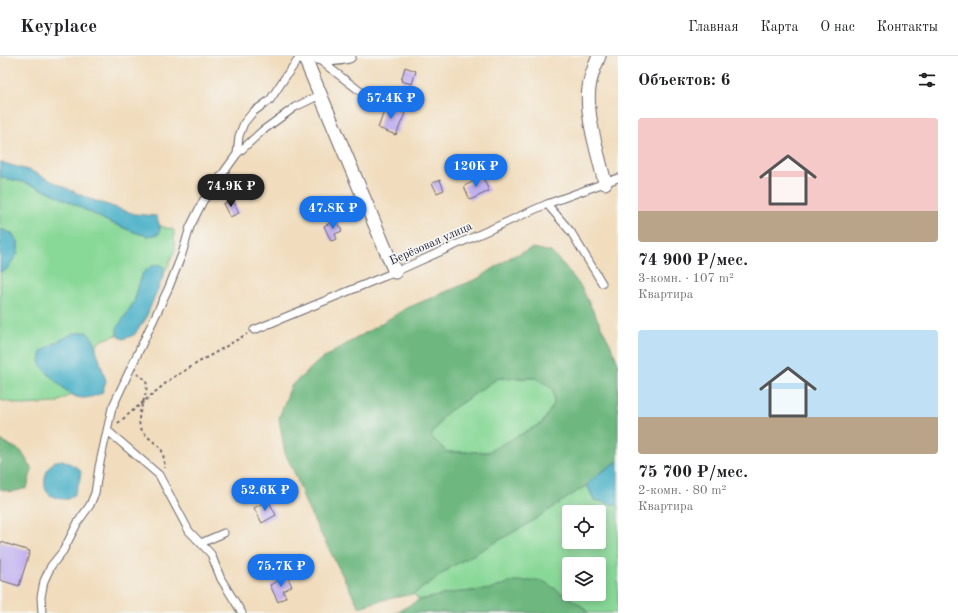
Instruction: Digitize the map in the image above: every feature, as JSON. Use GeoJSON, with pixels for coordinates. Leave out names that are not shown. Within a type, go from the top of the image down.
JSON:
{"type":"FeatureCollection","features":[{"type":"Feature","properties":{"kind":"street"},"geometry":{"type":"LineString","coordinates":[[348,56],[328,60],[308,56],[320,95],[396,272]]}},
{"type":"Feature","properties":{"kind":"street"},"geometry":{"type":"LineString","coordinates":[[599,56],[589,88],[589,104],[590,119],[605,183]]}},
{"type":"Feature","properties":{"kind":"lane"},"geometry":{"type":"LineString","coordinates":[[237,154],[239,136],[244,123],[253,112],[270,100],[288,73],[308,56],[369,98]]}},
{"type":"Feature","properties":{"kind":"lane"},"geometry":{"type":"LineString","coordinates":[[42,613],[41,597],[44,581],[51,566],[63,551],[78,522],[90,505],[96,493],[99,467],[112,408],[169,287],[182,254],[190,227],[204,201],[237,154],[262,131],[289,110],[320,95]]}},
{"type":"Feature","properties":{"kind":"lane","name":"Берёзовая улица"},"geometry":{"type":"LineString","coordinates":[[254,330],[396,272],[547,204],[618,178]]}},
{"type":"Feature","properties":{"kind":"lane"},"geometry":{"type":"LineString","coordinates":[[547,204],[571,232],[602,283]]}},
{"type":"Feature","properties":{"kind":"lane"},"geometry":{"type":"LineString","coordinates":[[108,431],[159,474],[189,531],[211,554],[221,579],[242,613]]}},
{"type":"Feature","properties":{"kind":"lane"},"geometry":{"type":"LineString","coordinates":[[201,543],[224,533]]}},
{"type":"Feature","properties":{"kind":"path"},"geometry":{"type":"LineString","coordinates":[[108,431],[172,378],[254,330]]}},
{"type":"Feature","properties":{"kind":"path"},"geometry":{"type":"LineString","coordinates":[[130,371],[146,380],[146,395],[139,420],[142,431],[162,451],[165,470]]}},
{"type":"Feature","properties":{"kind":"green space"},"geometry":{"type":"Polygon","coordinates":[[[0,177],[23,182],[48,191],[109,222],[134,232],[148,236],[159,234],[160,226],[174,230],[175,250],[162,279],[164,267],[142,274],[134,302],[118,328],[117,335],[100,341],[95,349],[93,339],[74,333],[53,344],[48,374],[72,394],[56,403],[23,405],[0,400],[0,272],[6,270],[18,253],[18,241],[11,233],[0,229],[0,177]]]}},
{"type":"Feature","properties":{"kind":"green space"},"geometry":{"type":"Polygon","coordinates":[[[533,248],[551,252],[564,265],[581,287],[618,363],[618,461],[597,475],[587,485],[526,525],[453,566],[414,594],[382,600],[359,607],[307,507],[295,474],[285,453],[279,418],[291,386],[320,360],[407,308],[479,278],[511,257],[533,248]],[[498,378],[445,414],[431,436],[447,452],[488,452],[542,423],[554,404],[553,389],[536,378],[498,378]]]}},
{"type":"Feature","properties":{"kind":"green space"},"geometry":{"type":"Polygon","coordinates":[[[498,378],[536,378],[553,389],[554,404],[542,423],[488,452],[447,452],[431,436],[445,414],[498,378]]]}},
{"type":"Feature","properties":{"kind":"green space"},"geometry":{"type":"Polygon","coordinates":[[[0,440],[21,451],[32,469],[27,488],[12,492],[0,489],[0,440]]]}},
{"type":"Feature","properties":{"kind":"green space"},"geometry":{"type":"Polygon","coordinates":[[[587,485],[594,500],[618,505],[618,613],[589,613],[579,604],[571,601],[606,601],[606,557],[562,557],[562,598],[514,581],[492,589],[452,593],[419,600],[414,594],[453,566],[526,525],[587,485]]]}},
{"type":"Feature","properties":{"kind":"green space"},"geometry":{"type":"Polygon","coordinates":[[[514,581],[543,581],[562,593],[562,601],[574,601],[589,613],[395,613],[419,600],[452,593],[492,589],[514,581]]]}},
{"type":"Feature","properties":{"kind":"water"},"geometry":{"type":"Polygon","coordinates":[[[0,162],[31,171],[87,198],[135,214],[156,216],[160,226],[159,234],[148,236],[134,232],[109,222],[48,191],[23,182],[0,177],[0,162]]]}},
{"type":"Feature","properties":{"kind":"water"},"geometry":{"type":"Polygon","coordinates":[[[0,229],[11,233],[18,241],[18,253],[6,270],[0,272],[0,229]]]}},
{"type":"Feature","properties":{"kind":"water"},"geometry":{"type":"Polygon","coordinates":[[[158,264],[164,267],[162,279],[145,320],[134,335],[123,339],[117,335],[117,328],[134,302],[142,274],[150,267],[158,264]]]}},
{"type":"Feature","properties":{"kind":"water"},"geometry":{"type":"Polygon","coordinates":[[[87,332],[93,339],[106,381],[102,393],[84,398],[77,397],[68,392],[40,364],[41,352],[74,333],[87,332]]]}},
{"type":"Feature","properties":{"kind":"water"},"geometry":{"type":"Polygon","coordinates":[[[63,460],[78,468],[81,472],[79,483],[74,495],[68,499],[52,496],[48,493],[45,484],[46,473],[52,463],[63,460]]]}},
{"type":"Feature","properties":{"kind":"water"},"geometry":{"type":"Polygon","coordinates":[[[618,461],[618,505],[594,500],[587,485],[597,475],[618,461]]]}},
{"type":"Feature","properties":{"kind":"building"},"geometry":{"type":"Polygon","coordinates":[[[405,67],[416,71],[412,84],[401,81],[405,67]]]}},
{"type":"Feature","properties":{"kind":"building"},"geometry":{"type":"Polygon","coordinates":[[[386,106],[405,113],[396,135],[378,128],[386,106]]]}},
{"type":"Feature","properties":{"kind":"building"},"geometry":{"type":"Polygon","coordinates":[[[483,177],[489,191],[470,200],[464,186],[483,177]]]}},
{"type":"Feature","properties":{"kind":"building"},"geometry":{"type":"Polygon","coordinates":[[[440,180],[444,190],[437,193],[432,183],[440,180]]]}},
{"type":"Feature","properties":{"kind":"building"},"geometry":{"type":"Polygon","coordinates":[[[233,200],[239,213],[230,217],[223,204],[233,200]]]}},
{"type":"Feature","properties":{"kind":"building"},"geometry":{"type":"Polygon","coordinates":[[[337,220],[342,231],[335,234],[337,239],[331,241],[324,226],[337,220]]]}},
{"type":"Feature","properties":{"kind":"building"},"geometry":{"type":"Polygon","coordinates":[[[268,500],[276,515],[262,523],[254,508],[268,500]]]}},
{"type":"Feature","properties":{"kind":"building"},"geometry":{"type":"Polygon","coordinates":[[[1,542],[30,551],[19,586],[0,580],[1,542]]]}},
{"type":"Feature","properties":{"kind":"building"},"geometry":{"type":"Polygon","coordinates":[[[287,576],[292,586],[283,591],[286,597],[278,602],[270,585],[287,576]]]}}]}
